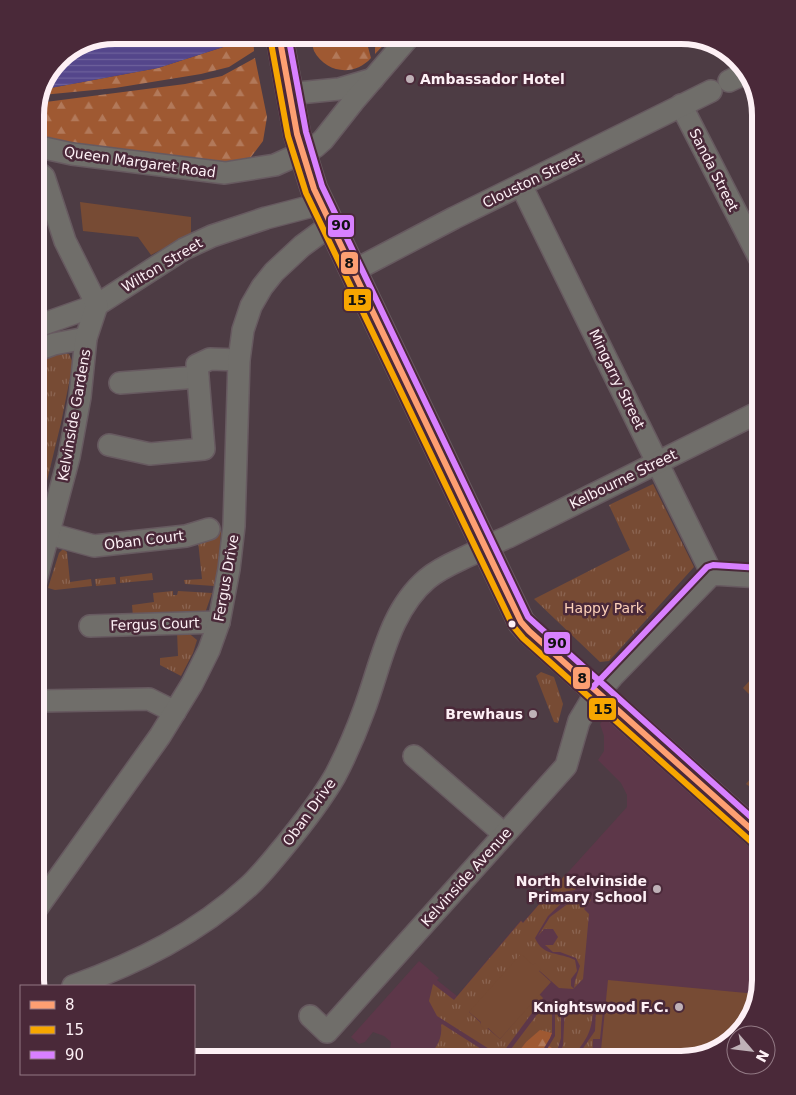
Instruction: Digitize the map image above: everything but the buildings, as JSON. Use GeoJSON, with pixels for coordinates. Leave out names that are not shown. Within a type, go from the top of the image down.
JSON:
{"type":"FeatureCollection","features":[{"type":"Feature","properties":{"kind":"main road"},"geometry":{"type":"LineString","coordinates":[[280,44],[288,94],[302,153],[326,216],[524,626],[752,830]]}},
{"type":"Feature","properties":{"kind":"street","name":"Queen Margaret Road"},"geometry":{"type":"LineString","coordinates":[[44,148],[72,154],[225,173],[275,165],[302,153],[323,140],[403,44]]}},
{"type":"Feature","properties":{"kind":"street"},"geometry":{"type":"LineString","coordinates":[[288,94],[339,89],[373,79]]}},
{"type":"Feature","properties":{"kind":"street","name":"Clouston Street"},"geometry":{"type":"LineString","coordinates":[[353,271],[729,81]]}},
{"type":"Feature","properties":{"kind":"street","name":"Sanda Street"},"geometry":{"type":"LineString","coordinates":[[681,106],[752,244]]}},
{"type":"Feature","properties":{"kind":"street"},"geometry":{"type":"LineString","coordinates":[[44,177],[65,241],[97,305]]}},
{"type":"Feature","properties":{"kind":"street","name":"Mingarry Street"},"geometry":{"type":"LineString","coordinates":[[520,185],[712,574]]}},
{"type":"Feature","properties":{"kind":"street","name":"Wilton Street"},"geometry":{"type":"LineString","coordinates":[[44,324],[97,305],[184,249],[212,236],[266,218],[326,216]]}},
{"type":"Feature","properties":{"kind":"street","name":"Fergus Drive"},"geometry":{"type":"LineString","coordinates":[[44,899],[135,773],[175,712],[204,659],[219,622],[234,526],[239,360],[244,330],[252,306],[262,287],[286,259],[321,232],[326,216]]}},
{"type":"Feature","properties":{"kind":"street","name":"Kelvinside Gardens"},"geometry":{"type":"LineString","coordinates":[[44,527],[69,457],[80,397],[86,338],[97,305]]}},
{"type":"Feature","properties":{"kind":"street"},"geometry":{"type":"LineString","coordinates":[[44,348],[86,338]]}},
{"type":"Feature","properties":{"kind":"street"},"geometry":{"type":"LineString","coordinates":[[109,445],[150,454],[204,449],[197,365],[210,359],[239,360]]}},
{"type":"Feature","properties":{"kind":"street"},"geometry":{"type":"LineString","coordinates":[[120,383],[198,377]]}},
{"type":"Feature","properties":{"kind":"street","name":"Kelbourne Street"},"geometry":{"type":"LineString","coordinates":[[485,546],[508,537],[752,416]]}},
{"type":"Feature","properties":{"kind":"street","name":"Oban Court"},"geometry":{"type":"LineString","coordinates":[[44,534],[94,546],[186,536],[209,528]]}},
{"type":"Feature","properties":{"kind":"street","name":"Oban Drive"},"geometry":{"type":"LineString","coordinates":[[76,985],[121,968],[170,944],[203,923],[251,885],[312,811],[335,775],[364,711],[393,626],[412,596],[428,578],[485,546]]}},
{"type":"Feature","properties":{"kind":"street"},"geometry":{"type":"LineString","coordinates":[[712,574],[752,577]]}},
{"type":"Feature","properties":{"kind":"street","name":"Kelvinside Avenue"},"geometry":{"type":"LineString","coordinates":[[310,1016],[327,1032],[566,766],[579,721],[591,701],[712,574]]}},
{"type":"Feature","properties":{"kind":"street","name":"Fergus Court"},"geometry":{"type":"LineString","coordinates":[[90,626],[219,622]]}},
{"type":"Feature","properties":{"kind":"street"},"geometry":{"type":"LineString","coordinates":[[44,701],[149,699],[175,712]]}},
{"type":"Feature","properties":{"kind":"street"},"geometry":{"type":"LineString","coordinates":[[414,756],[504,834]]}},
{"type":"Feature","properties":{"kind":"shaded area"},"geometry":{"type":"Polygon","coordinates":[[[233,44],[158,68],[49,88],[56,75],[75,56],[87,49],[101,45],[233,44]]]}},
{"type":"Feature","properties":{"kind":"shaded area","name":"North Kelvinside Primary School"},"geometry":{"type":"Polygon","coordinates":[[[606,717],[752,850],[752,990],[747,1008],[738,1024],[726,1025],[726,1036],[717,1042],[691,1051],[389,1051],[391,1042],[384,1036],[373,1032],[365,1042],[359,1044],[351,1037],[419,961],[439,978],[437,980],[457,996],[521,920],[523,922],[627,807],[627,795],[621,783],[598,760],[604,751],[604,736],[600,724],[606,717]]]}},
{"type":"Feature","properties":{"kind":"green space"},"geometry":{"type":"Polygon","coordinates":[[[233,44],[254,44],[254,51],[229,67],[201,74],[115,88],[46,95],[49,88],[158,68],[233,44]]]}},
{"type":"Feature","properties":{"kind":"green space"},"geometry":{"type":"Polygon","coordinates":[[[370,44],[368,47],[371,58],[357,68],[341,70],[333,68],[319,58],[312,45],[370,44]]]}},
{"type":"Feature","properties":{"kind":"green space"},"geometry":{"type":"Polygon","coordinates":[[[377,44],[384,44],[375,54],[377,44]]]}},
{"type":"Feature","properties":{"kind":"green space"},"geometry":{"type":"Polygon","coordinates":[[[255,58],[267,117],[263,141],[248,161],[211,166],[50,141],[44,136],[45,102],[185,84],[222,76],[255,58]]]}},
{"type":"Feature","properties":{"kind":"green space"},"geometry":{"type":"Polygon","coordinates":[[[80,202],[191,217],[191,234],[151,255],[138,237],[83,231],[80,202]]]}},
{"type":"Feature","properties":{"kind":"green space"},"geometry":{"type":"Polygon","coordinates":[[[54,351],[69,354],[73,363],[44,493],[44,355],[54,351]]]}},
{"type":"Feature","properties":{"kind":"green space","name":"Happy Park"},"geometry":{"type":"Polygon","coordinates":[[[653,484],[694,567],[609,661],[600,662],[534,599],[630,550],[609,505],[653,484]]]}},
{"type":"Feature","properties":{"kind":"green space"},"geometry":{"type":"Polygon","coordinates":[[[207,531],[221,531],[218,568],[214,586],[185,584],[184,580],[202,579],[198,541],[207,531]]]}},
{"type":"Feature","properties":{"kind":"green space"},"geometry":{"type":"Polygon","coordinates":[[[63,549],[67,552],[70,582],[91,579],[92,586],[55,590],[48,588],[59,553],[63,549]]]}},
{"type":"Feature","properties":{"kind":"green space"},"geometry":{"type":"Polygon","coordinates":[[[152,573],[153,580],[120,583],[120,577],[152,573]]]}},
{"type":"Feature","properties":{"kind":"green space"},"geometry":{"type":"Polygon","coordinates":[[[115,577],[116,584],[96,586],[95,579],[115,577]]]}},
{"type":"Feature","properties":{"kind":"green space"},"geometry":{"type":"Polygon","coordinates":[[[173,591],[173,595],[177,595],[178,591],[212,593],[203,619],[133,617],[132,605],[154,602],[153,593],[173,591]]]}},
{"type":"Feature","properties":{"kind":"green space"},"geometry":{"type":"Polygon","coordinates":[[[177,631],[186,631],[197,640],[193,653],[181,676],[160,665],[160,658],[178,656],[177,631]]]}},
{"type":"Feature","properties":{"kind":"green space"},"geometry":{"type":"Polygon","coordinates":[[[541,672],[554,677],[563,704],[558,723],[554,722],[536,676],[541,672]]]}},
{"type":"Feature","properties":{"kind":"green space"},"geometry":{"type":"Polygon","coordinates":[[[752,678],[752,689],[749,694],[743,688],[752,678]]]}},
{"type":"Feature","properties":{"kind":"green space"},"geometry":{"type":"Polygon","coordinates":[[[752,777],[752,788],[746,784],[752,777]]]}},
{"type":"Feature","properties":{"kind":"green space"},"geometry":{"type":"Polygon","coordinates":[[[565,875],[577,886],[575,890],[562,892],[554,899],[552,891],[565,875]]]}},
{"type":"Feature","properties":{"kind":"green space"},"geometry":{"type":"Polygon","coordinates":[[[581,891],[591,900],[584,909],[589,914],[583,979],[574,988],[580,966],[576,958],[560,952],[553,952],[545,945],[553,945],[558,937],[553,929],[544,929],[538,936],[550,917],[573,900],[581,891]]]}},
{"type":"Feature","properties":{"kind":"green space"},"geometry":{"type":"Polygon","coordinates":[[[549,893],[553,901],[565,894],[568,895],[548,916],[535,938],[538,944],[547,951],[575,960],[577,971],[571,979],[571,986],[574,989],[559,988],[533,965],[469,1012],[480,1024],[500,1039],[539,994],[543,998],[504,1051],[492,1051],[437,1016],[429,1001],[433,984],[454,1000],[521,921],[523,923],[549,893]]]}},
{"type":"Feature","properties":{"kind":"green space"},"geometry":{"type":"Polygon","coordinates":[[[521,954],[533,965],[535,963],[541,969],[539,971],[551,982],[500,1039],[488,1028],[486,1030],[480,1025],[481,1022],[469,1012],[521,954]]]}},
{"type":"Feature","properties":{"kind":"green space","name":"Knightswood F.C."},"geometry":{"type":"Polygon","coordinates":[[[608,980],[751,993],[747,1008],[738,1024],[726,1025],[725,1037],[700,1049],[681,1051],[601,1051],[608,980]]]}},
{"type":"Feature","properties":{"kind":"green space"},"geometry":{"type":"Polygon","coordinates":[[[545,1004],[552,1010],[552,1033],[540,1031],[526,1042],[519,1051],[510,1051],[545,1004]]]}},
{"type":"Feature","properties":{"kind":"green space"},"geometry":{"type":"Polygon","coordinates":[[[555,1006],[561,1007],[561,1038],[557,1051],[549,1046],[555,1036],[555,1006]]]}},
{"type":"Feature","properties":{"kind":"green space"},"geometry":{"type":"Polygon","coordinates":[[[565,1007],[593,1009],[587,1037],[578,1051],[561,1051],[565,1007]]]}},
{"type":"Feature","properties":{"kind":"green space"},"geometry":{"type":"Polygon","coordinates":[[[596,1010],[603,1010],[600,1039],[593,1039],[592,1051],[581,1051],[595,1031],[596,1010]]]}},
{"type":"Feature","properties":{"kind":"green space"},"geometry":{"type":"Polygon","coordinates":[[[442,1024],[486,1051],[433,1051],[438,1044],[442,1024]]]}},
{"type":"Feature","properties":{"kind":"green space"},"geometry":{"type":"Polygon","coordinates":[[[540,1030],[552,1033],[542,1051],[519,1051],[540,1030]]]}},
{"type":"Feature","properties":{"kind":"green space"},"geometry":{"type":"Polygon","coordinates":[[[549,1046],[557,1051],[546,1051],[549,1046]]]}},
{"type":"Feature","properties":{"kind":"transit line","name":"15"},"geometry":{"type":"LineString","coordinates":[[271,44],[288,136],[306,193],[513,626],[523,638],[752,842]]}},
{"type":"Feature","properties":{"kind":"transit line","name":"8"},"geometry":{"type":"LineString","coordinates":[[281,44],[297,134],[314,189],[521,622],[752,830]]}},
{"type":"Feature","properties":{"kind":"transit line","name":"90"},"geometry":{"type":"LineString","coordinates":[[290,44],[306,132],[322,186],[528,617],[752,818]]}},
{"type":"Feature","properties":{"kind":"transit line","name":"90"},"geometry":{"type":"LineString","coordinates":[[593,687],[707,567],[713,565],[752,567]]}},
{"type":"Feature","properties":{"kind":"place","name":"Ambassador Hotel"},"geometry":{"type":"Point","coordinates":[410,79]}},
{"type":"Feature","properties":{"kind":"place","name":"Brewhaus"},"geometry":{"type":"Point","coordinates":[533,714]}},
{"type":"Feature","properties":{"kind":"place","name":"North Kelvinside Primary School"},"geometry":{"type":"Point","coordinates":[657,889]}},
{"type":"Feature","properties":{"kind":"place","name":"Knightswood F.C."},"geometry":{"type":"Point","coordinates":[679,1007]}}]}
